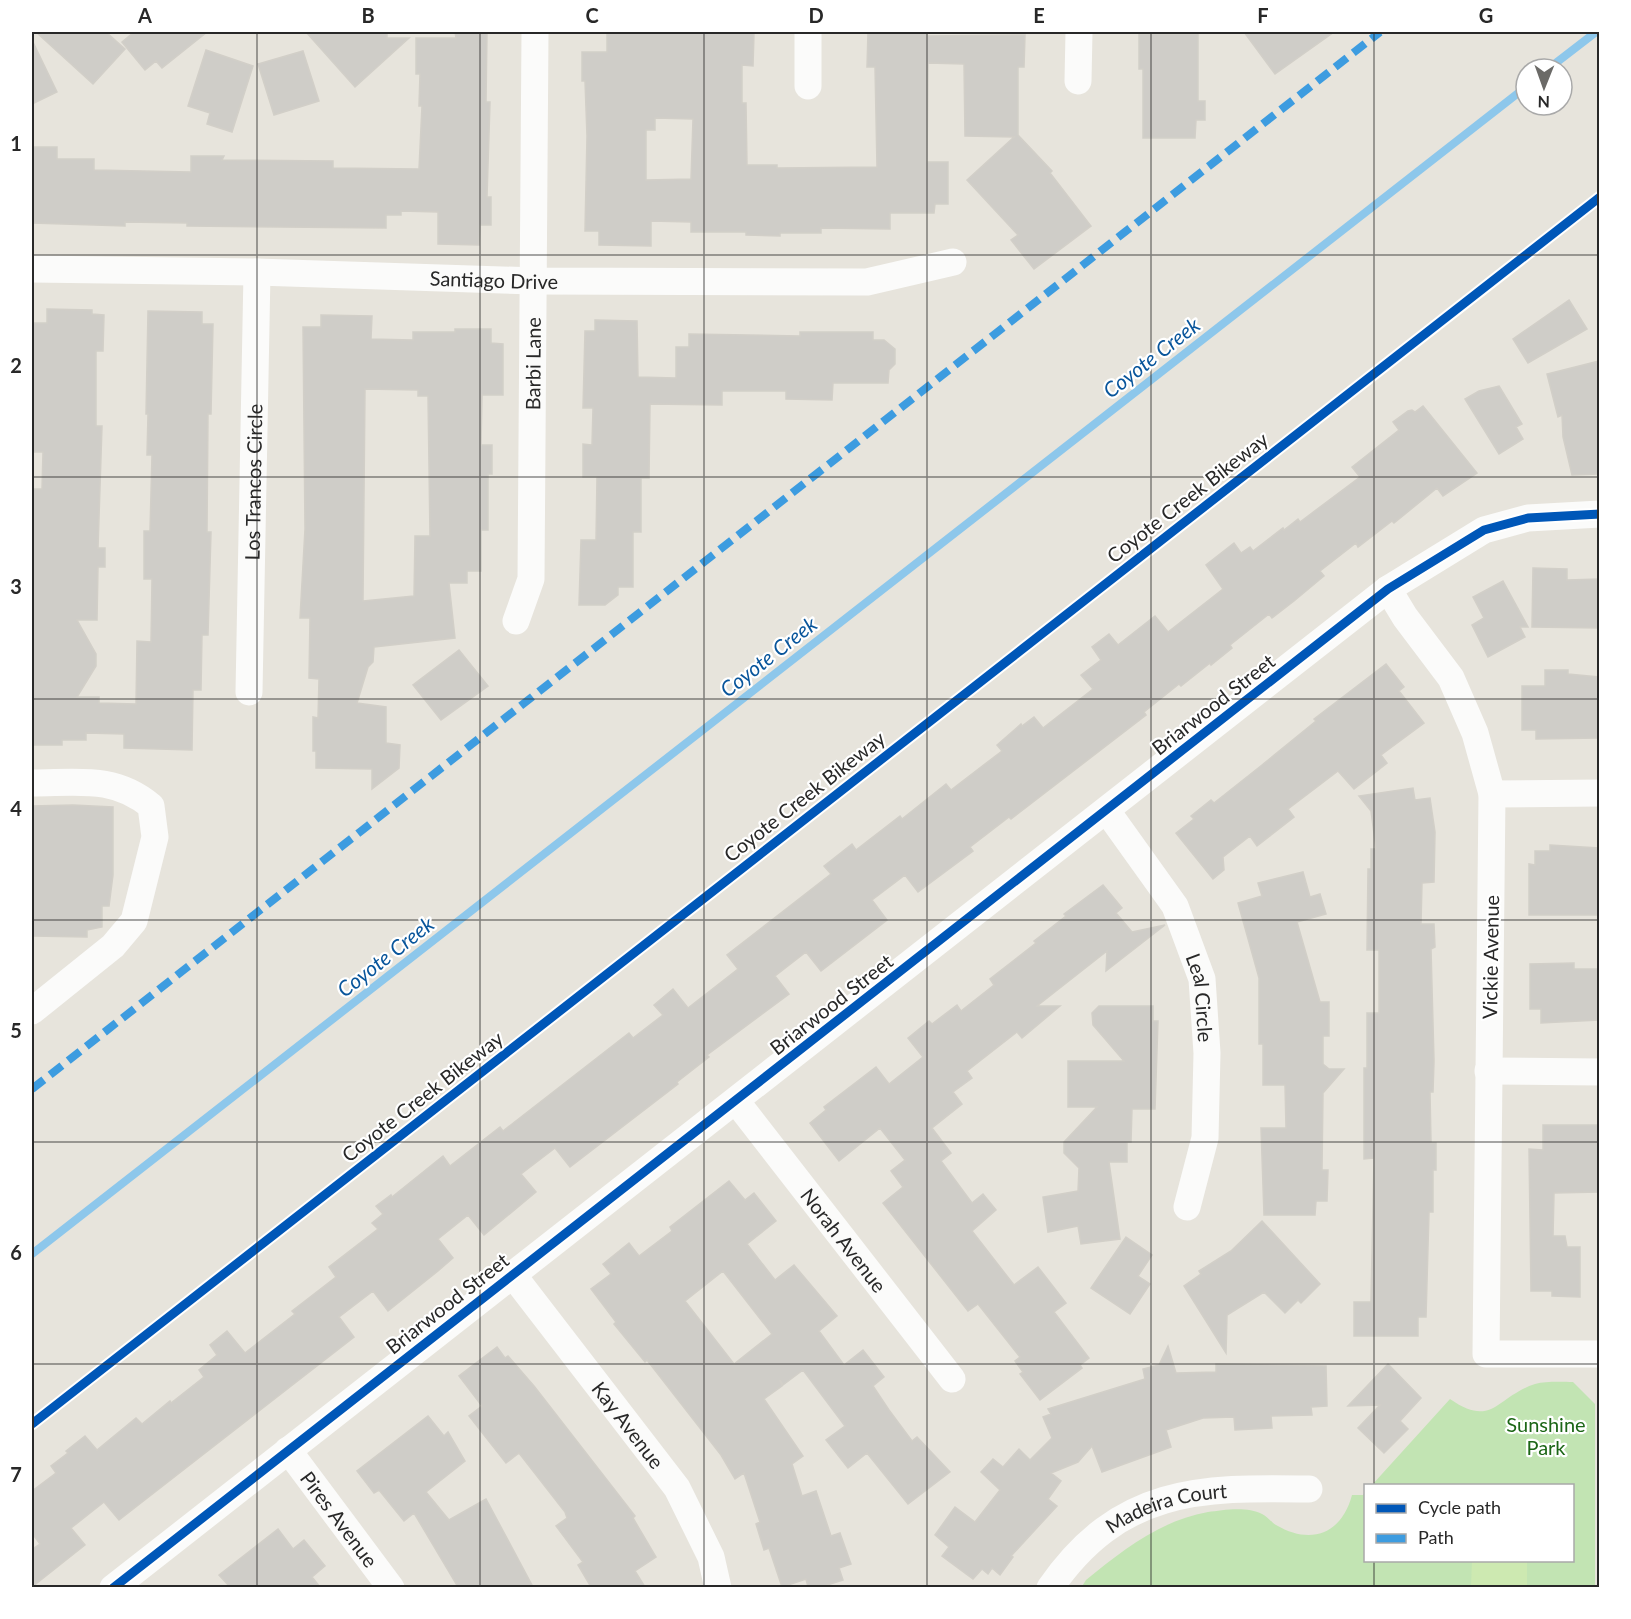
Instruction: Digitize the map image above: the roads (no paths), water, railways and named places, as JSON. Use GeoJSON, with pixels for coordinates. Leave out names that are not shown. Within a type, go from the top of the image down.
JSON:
{"type":"FeatureCollection","features":[{"type":"Feature","properties":{"kind":"street","name":"Barbi Lane"},"geometry":{"type":"LineString","coordinates":[[516,621],[531,579],[535,281],[535,32]]}},
{"type":"Feature","properties":{"kind":"street"},"geometry":{"type":"LineString","coordinates":[[808,32],[808,87]]}},
{"type":"Feature","properties":{"kind":"street"},"geometry":{"type":"LineString","coordinates":[[1078,81],[1079,32]]}},
{"type":"Feature","properties":{"kind":"street","name":"Santiago Drive"},"geometry":{"type":"LineString","coordinates":[[32,269],[257,272],[535,281],[867,282],[953,262]]}},
{"type":"Feature","properties":{"kind":"street","name":"Los Trancos Circle"},"geometry":{"type":"LineString","coordinates":[[249,692],[257,272]]}},
{"type":"Feature","properties":{"kind":"street","name":"Briarwood Street"},"geometry":{"type":"LineString","coordinates":[[113,1587],[1388,589],[1484,530],[1527,518],[1599,514]]}},
{"type":"Feature","properties":{"kind":"street","name":"Vickie Avenue"},"geometry":{"type":"LineString","coordinates":[[1388,589],[1405,617],[1451,678],[1475,733],[1492,794],[1486,1354],[1599,1354]]}},
{"type":"Feature","properties":{"kind":"street"},"geometry":{"type":"LineString","coordinates":[[32,783],[110,784],[135,792],[151,806],[155,837],[134,921],[113,946],[32,1011]]}},
{"type":"Feature","properties":{"kind":"street"},"geometry":{"type":"LineString","coordinates":[[1492,794],[1599,793]]}},
{"type":"Feature","properties":{"kind":"street","name":"Leal Circle"},"geometry":{"type":"LineString","coordinates":[[1107,811],[1175,906],[1202,979],[1207,1053],[1205,1138],[1187,1207]]}},
{"type":"Feature","properties":{"kind":"street"},"geometry":{"type":"LineString","coordinates":[[1488,1071],[1599,1072]]}},
{"type":"Feature","properties":{"kind":"street","name":"Norah Avenue"},"geometry":{"type":"LineString","coordinates":[[736,1101],[952,1379]]}},
{"type":"Feature","properties":{"kind":"street","name":"Kay Avenue"},"geometry":{"type":"LineString","coordinates":[[513,1275],[677,1488],[711,1557],[718,1587]]}},
{"type":"Feature","properties":{"kind":"street","name":"Pires Avenue"},"geometry":{"type":"LineString","coordinates":[[288,1450],[391,1587]]}},
{"type":"Feature","properties":{"kind":"street","name":"Madeira Court"},"geometry":{"type":"LineString","coordinates":[[1050,1587],[1062,1571],[1097,1535],[1139,1508],[1178,1495],[1215,1489],[1309,1489]]}},
{"type":"Feature","properties":{"kind":"waterway","name":"Coyote Creek"},"geometry":{"type":"LineString","coordinates":[[1564,57],[1596,32]]}},
{"type":"Feature","properties":{"kind":"waterway","name":"Coyote Creek"},"geometry":{"type":"LineString","coordinates":[[32,1254],[1514,96]]}},
{"type":"Feature","properties":{"kind":"park label","name":"Sunshine Park"},"geometry":{"type":"Point","coordinates":[1546,1436]}}]}
